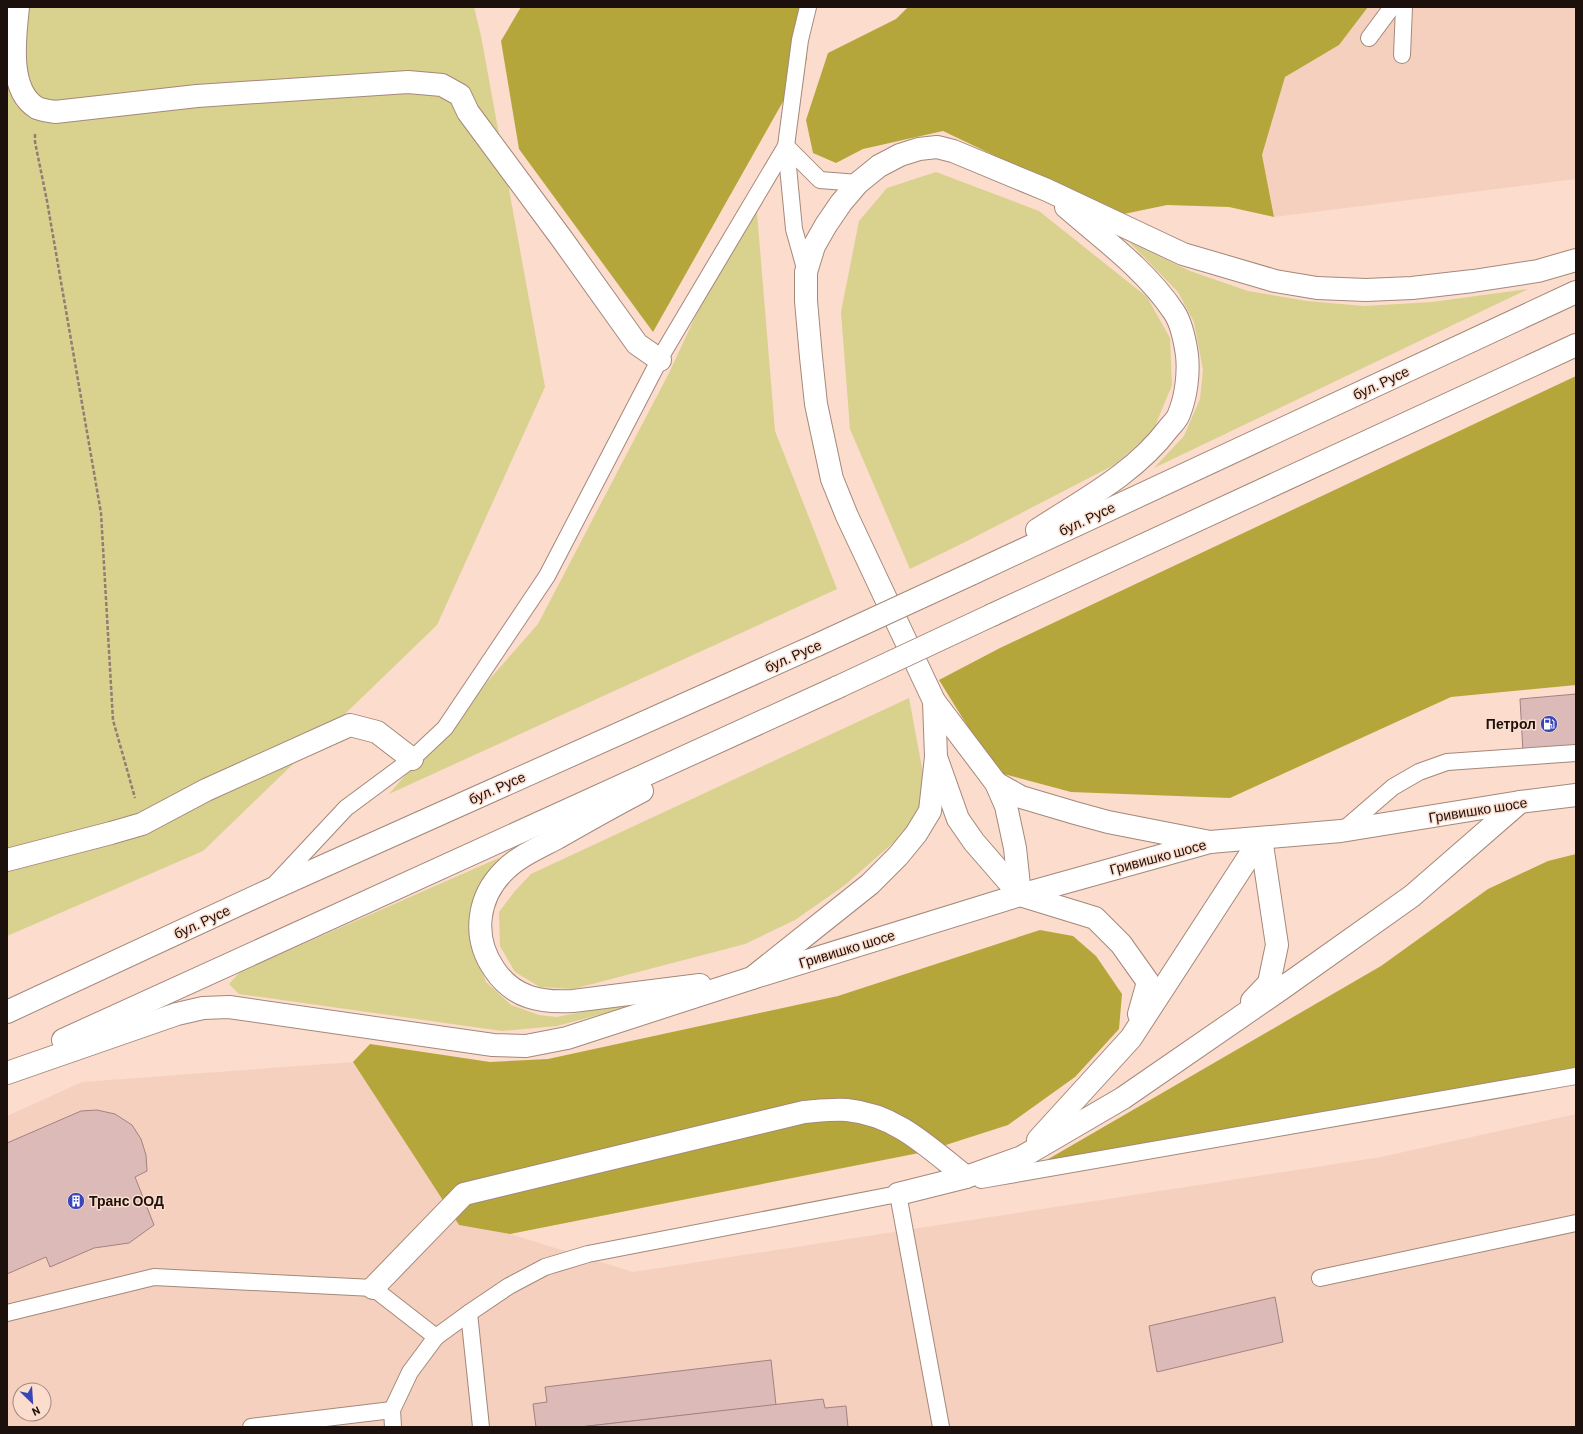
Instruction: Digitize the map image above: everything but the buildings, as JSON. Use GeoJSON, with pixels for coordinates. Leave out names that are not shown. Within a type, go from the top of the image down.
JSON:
{"type":"FeatureCollection","features":[{"type":"Feature","properties":{"kind":"main road"},"geometry":{"type":"LineString","coordinates":[[18,7],[16,36],[17,78],[24,95],[37,108],[55,112],[197,96],[408,82],[442,84],[460,95],[468,112],[562,238],[636,344],[660,360]]}},
{"type":"Feature","properties":{"kind":"main road"},"geometry":{"type":"LineString","coordinates":[[1020,895],[1015,848],[1006,806],[996,784],[934,701],[847,516],[832,480],[816,404],[806,301],[806,272],[814,246],[841,203],[858,184],[879,166],[900,155],[919,149],[937,147],[953,150],[1047,190],[1183,254],[1275,281],[1317,288],[1366,290],[1420,287],[1538,271],[1576,260]]}},
{"type":"Feature","properties":{"kind":"main road"},"geometry":{"type":"LineString","coordinates":[[971,574],[1121,476],[1157,442],[1178,416],[1185,390],[1188,364],[1184,340],[1175,313],[1155,287],[1047,190]]}},
{"type":"Feature","properties":{"kind":"main road","name":"бул. Русе"},"geometry":{"type":"LineString","coordinates":[[7,1012],[270,890],[817,646],[1576,292]]}},
{"type":"Feature","properties":{"kind":"main road"},"geometry":{"type":"LineString","coordinates":[[7,1065],[838,687],[1576,345]]}},
{"type":"Feature","properties":{"kind":"main road"},"geometry":{"type":"LineString","coordinates":[[752,978],[573,1001],[554,1002],[538,1000],[510,988],[499,978],[484,951],[479,923],[481,910],[493,885],[505,870],[528,854],[634,795],[838,687]]}},
{"type":"Feature","properties":{"kind":"main road"},"geometry":{"type":"LineString","coordinates":[[7,1073],[153,1022],[203,1008],[229,1007],[493,1045],[526,1046],[567,1038],[752,978],[870,884],[898,856],[916,834],[930,811],[936,757],[934,701]]}},
{"type":"Feature","properties":{"kind":"main road"},"geometry":{"type":"LineString","coordinates":[[7,860],[142,824],[206,790],[350,725],[377,732],[412,759]]}},
{"type":"Feature","properties":{"kind":"main road"},"geometry":{"type":"LineString","coordinates":[[936,757],[958,819],[974,842],[1020,895],[1095,918],[1121,944],[1148,982],[1131,1038]]}},
{"type":"Feature","properties":{"kind":"main road"},"geometry":{"type":"LineString","coordinates":[[996,784],[1021,797],[1075,814],[1210,842]]}},
{"type":"Feature","properties":{"kind":"main road","name":"Гривишко шосе"},"geometry":{"type":"LineString","coordinates":[[752,978],[1020,895],[1210,842],[1341,832],[1520,802],[1576,796]]}},
{"type":"Feature","properties":{"kind":"main road"},"geometry":{"type":"LineString","coordinates":[[898,1194],[966,1177],[1022,1157],[1123,1098],[1412,896],[1520,802]]}},
{"type":"Feature","properties":{"kind":"main road"},"geometry":{"type":"LineString","coordinates":[[1232,1023],[1269,983],[1277,945],[1261,838]]}},
{"type":"Feature","properties":{"kind":"main road"},"geometry":{"type":"LineString","coordinates":[[1022,1157],[1131,1038],[1261,838]]}},
{"type":"Feature","properties":{"kind":"main road"},"geometry":{"type":"LineString","coordinates":[[373,1288],[464,1194],[804,1112],[846,1110],[881,1118],[909,1131],[966,1177]]}},
{"type":"Feature","properties":{"kind":"lane"},"geometry":{"type":"LineString","coordinates":[[806,272],[794,229],[786,146],[800,40],[808,7]]}},
{"type":"Feature","properties":{"kind":"lane"},"geometry":{"type":"LineString","coordinates":[[1369,38],[1392,7]]}},
{"type":"Feature","properties":{"kind":"lane"},"geometry":{"type":"LineString","coordinates":[[1402,55],[1404,7]]}},
{"type":"Feature","properties":{"kind":"lane"},"geometry":{"type":"LineString","coordinates":[[786,146],[820,180],[858,184]]}},
{"type":"Feature","properties":{"kind":"lane"},"geometry":{"type":"LineString","coordinates":[[270,890],[346,808],[412,759],[445,728],[547,576],[660,360],[786,146]]}},
{"type":"Feature","properties":{"kind":"lane"},"geometry":{"type":"LineString","coordinates":[[1341,832],[1393,787],[1419,772],[1447,762],[1576,753]]}},
{"type":"Feature","properties":{"kind":"lane"},"geometry":{"type":"LineString","coordinates":[[393,1427],[392,1410],[410,1372],[436,1337],[469,1312],[509,1286],[545,1267],[588,1254],[898,1194],[1576,1076]]}},
{"type":"Feature","properties":{"kind":"lane"},"geometry":{"type":"LineString","coordinates":[[898,1194],[941,1427]]}},
{"type":"Feature","properties":{"kind":"lane"},"geometry":{"type":"LineString","coordinates":[[1320,1278],[1576,1223]]}},
{"type":"Feature","properties":{"kind":"lane"},"geometry":{"type":"LineString","coordinates":[[7,1313],[154,1278],[373,1288],[436,1337]]}},
{"type":"Feature","properties":{"kind":"lane"},"geometry":{"type":"LineString","coordinates":[[469,1312],[481,1427]]}},
{"type":"Feature","properties":{"kind":"lane"},"geometry":{"type":"LineString","coordinates":[[251,1427],[392,1410]]}},
{"type":"Feature","properties":{"kind":"path"},"geometry":{"type":"LineString","coordinates":[[37,108],[35,142],[47,201],[101,513],[114,720],[142,824]]}},
{"type":"Feature","properties":{"kind":"shaded area"},"geometry":{"type":"Polygon","coordinates":[[[7,7],[474,7],[481,36],[545,387],[437,625],[203,851],[7,936],[7,7]]]}},
{"type":"Feature","properties":{"kind":"shaded area"},"geometry":{"type":"Polygon","coordinates":[[[521,7],[799,7],[807,59],[653,332],[519,149],[501,41],[521,7]]]}},
{"type":"Feature","properties":{"kind":"shaded area"},"geometry":{"type":"Polygon","coordinates":[[[908,7],[1368,7],[1339,45],[1285,77],[1262,155],[1274,217],[1229,207],[1167,205],[1119,215],[943,131],[863,149],[836,163],[813,153],[806,120],[828,53],[896,19],[908,7]]]}},
{"type":"Feature","properties":{"kind":"shaded area"},"geometry":{"type":"Polygon","coordinates":[[[1368,7],[1576,7],[1576,179],[1274,217],[1262,155],[1285,77],[1339,45],[1368,7]]]}},
{"type":"Feature","properties":{"kind":"shaded area"},"geometry":{"type":"Polygon","coordinates":[[[936,172],[1039,211],[1147,297],[1170,338],[1172,385],[1153,431],[1114,465],[910,569],[850,429],[841,312],[859,221],[887,188],[936,172]]]}},
{"type":"Feature","properties":{"kind":"shaded area"},"geometry":{"type":"Polygon","coordinates":[[[755,189],[775,431],[837,589],[389,794],[538,624],[669,373],[755,189]]]}},
{"type":"Feature","properties":{"kind":"shaded area"},"geometry":{"type":"Polygon","coordinates":[[[1129,242],[1190,271],[1248,291],[1307,301],[1364,306],[1432,302],[1528,289],[1154,468],[1184,436],[1200,399],[1203,370],[1194,322],[1178,292],[1129,242]]]}},
{"type":"Feature","properties":{"kind":"shaded area"},"geometry":{"type":"Polygon","coordinates":[[[1576,376],[1576,685],[1451,697],[1230,798],[1071,792],[996,772],[939,680],[1000,648],[1576,376]]]}},
{"type":"Feature","properties":{"kind":"shaded area"},"geometry":{"type":"Polygon","coordinates":[[[909,698],[925,784],[918,812],[901,836],[845,885],[795,920],[745,944],[573,989],[540,987],[515,972],[500,946],[499,912],[515,891],[531,874],[909,698]]]}},
{"type":"Feature","properties":{"kind":"shaded area"},"geometry":{"type":"Polygon","coordinates":[[[1576,854],[1576,1076],[1038,1165],[1381,966],[1488,889],[1548,861],[1576,854]]]}},
{"type":"Feature","properties":{"kind":"shaded area"},"geometry":{"type":"Polygon","coordinates":[[[501,857],[489,871],[470,928],[471,944],[486,982],[511,1005],[539,1015],[556,1017],[669,996],[557,1026],[502,1031],[239,994],[229,984],[240,972],[501,857]]]}},
{"type":"Feature","properties":{"kind":"shaded area"},"geometry":{"type":"Polygon","coordinates":[[[1040,930],[1073,936],[1096,956],[1122,994],[1119,1029],[1075,1077],[1008,1125],[924,1152],[510,1234],[459,1225],[353,1062],[370,1044],[490,1062],[548,1059],[838,996],[1040,930]]]}},
{"type":"Feature","properties":{"kind":"shaded area"},"geometry":{"type":"Polygon","coordinates":[[[353,1062],[459,1225],[510,1234],[633,1272],[1381,1157],[1576,1114],[1576,1427],[7,1427],[7,1116],[82,1082],[353,1062]]]}},
{"type":"Feature","properties":{"kind":"place","name":"Петрол"},"geometry":{"type":"Point","coordinates":[1549,724]}},
{"type":"Feature","properties":{"kind":"place","name":"Транс ООД"},"geometry":{"type":"Point","coordinates":[76,1201]}}]}
